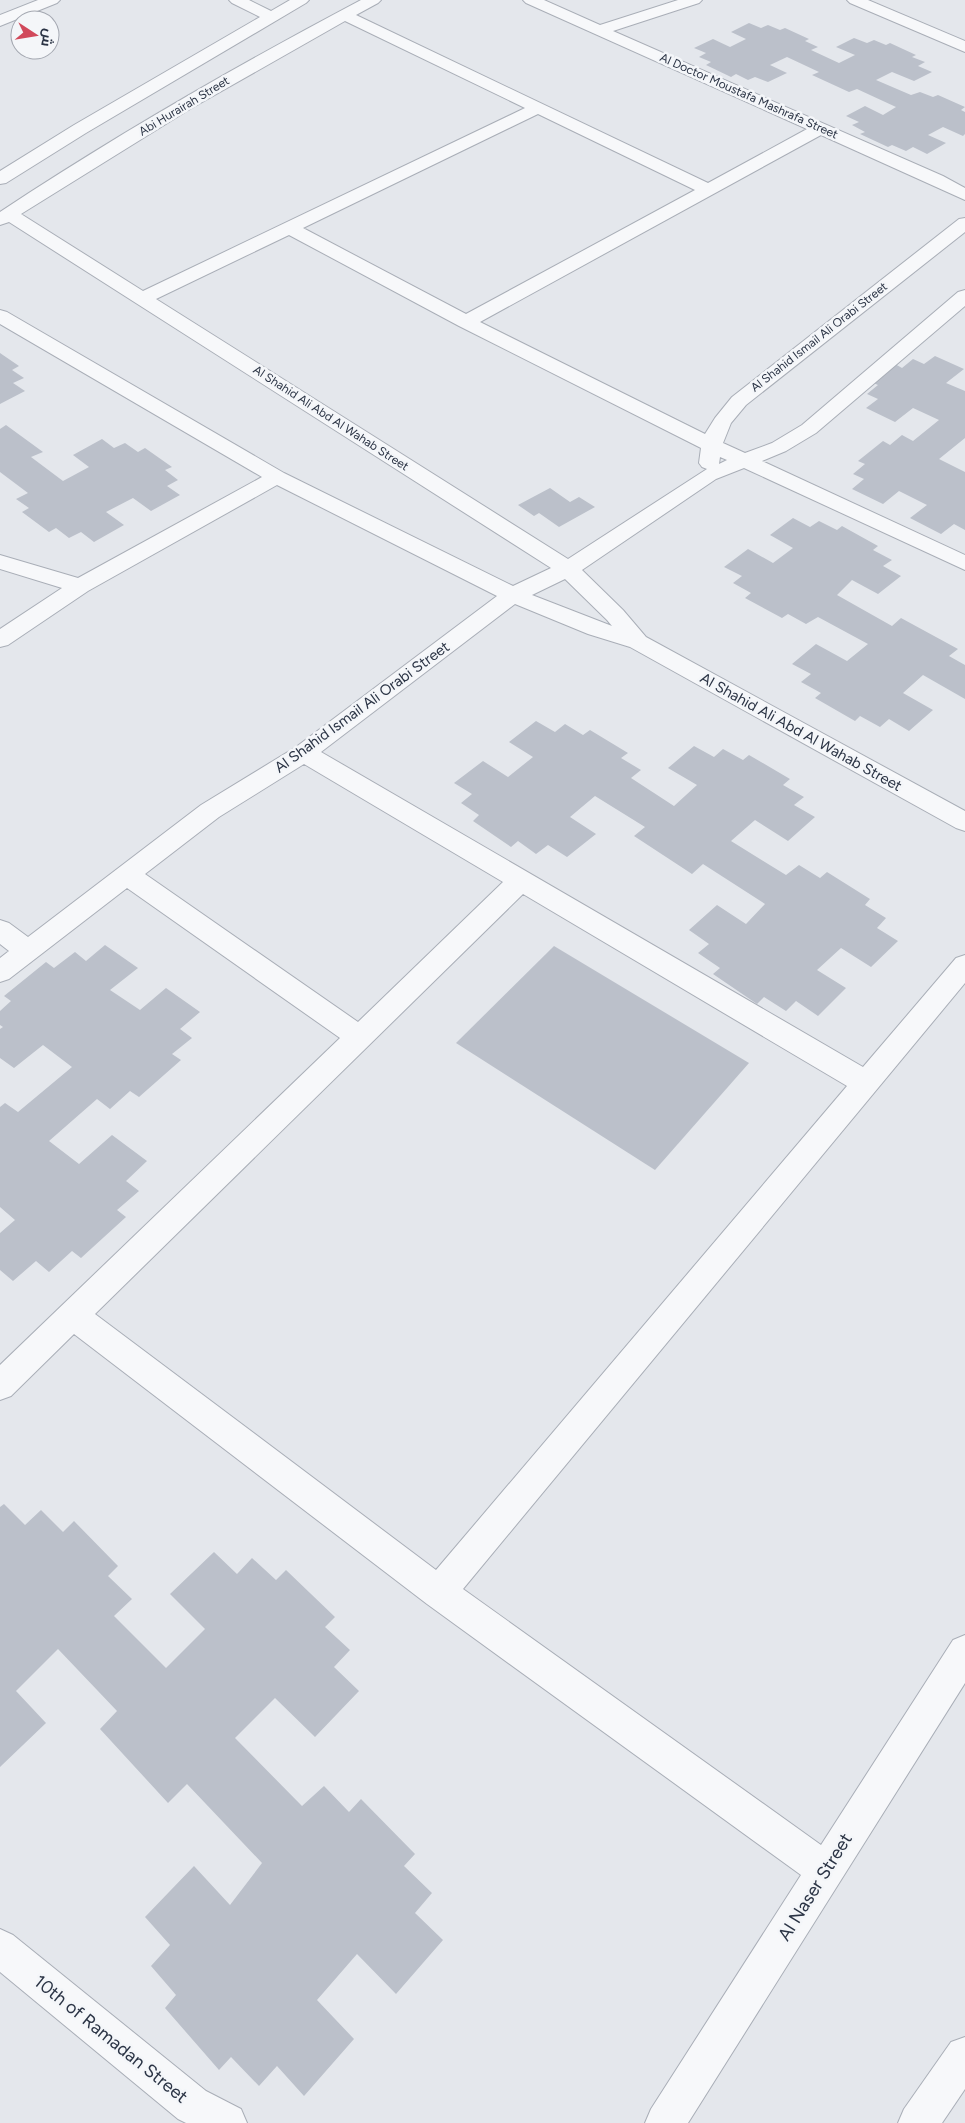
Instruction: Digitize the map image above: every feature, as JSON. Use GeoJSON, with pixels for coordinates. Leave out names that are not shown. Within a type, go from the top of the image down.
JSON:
{"type":"FeatureCollection","features":[{"type":"Feature","properties":{"kind":"street"},"geometry":{"type":"LineString","coordinates":[[0,20],[52,0]]}},
{"type":"Feature","properties":{"kind":"street"},"geometry":{"type":"LineString","coordinates":[[237,0],[270,16]]}},
{"type":"Feature","properties":{"kind":"street"},"geometry":{"type":"LineString","coordinates":[[0,179],[270,16],[301,0]]}},
{"type":"Feature","properties":{"kind":"street","name":"Abi Hurairah Street"},"geometry":{"type":"LineString","coordinates":[[4,217],[224,82],[373,0]]}},
{"type":"Feature","properties":{"kind":"street","name":"Al Doctor Moustafa Mashrafa Street"},"geometry":{"type":"LineString","coordinates":[[531,0],[937,180],[965,195]]}},
{"type":"Feature","properties":{"kind":"street"},"geometry":{"type":"LineString","coordinates":[[599,30],[694,0]]}},
{"type":"Feature","properties":{"kind":"street"},"geometry":{"type":"LineString","coordinates":[[855,0],[965,47]]}},
{"type":"Feature","properties":{"kind":"street"},"geometry":{"type":"LineString","coordinates":[[344,15],[709,190]]}},
{"type":"Feature","properties":{"kind":"street"},"geometry":{"type":"LineString","coordinates":[[143,298],[538,108]]}},
{"type":"Feature","properties":{"kind":"street"},"geometry":{"type":"LineString","coordinates":[[466,322],[821,128]]}},
{"type":"Feature","properties":{"kind":"street","name":"Al Shahid Ali Abd Al Wahab Street"},"geometry":{"type":"LineString","coordinates":[[4,217],[143,298],[568,569],[615,615],[638,642]]}},
{"type":"Feature","properties":{"kind":"street","name":"Al Shahid Ismail Ali Orabi Street"},"geometry":{"type":"LineString","coordinates":[[709,475],[711,445],[722,419],[754,387],[965,223]]}},
{"type":"Feature","properties":{"kind":"street"},"geometry":{"type":"LineString","coordinates":[[289,228],[466,322],[711,445],[965,562]]}},
{"type":"Feature","properties":{"kind":"street","name":"Al Shahid Ismail Ali Orabi Street"},"geometry":{"type":"LineString","coordinates":[[0,972],[210,811],[304,753],[513,595],[568,569],[709,475],[779,448],[809,429],[965,296]]}},
{"type":"Feature","properties":{"kind":"street","name":"Al Shahid Ali Abd Al Wahab Street"},"geometry":{"type":"LineString","coordinates":[[0,316],[277,477],[513,595],[596,629],[638,642],[965,822]]}},
{"type":"Feature","properties":{"kind":"street"},"geometry":{"type":"LineString","coordinates":[[0,640],[80,586],[277,477]]}},
{"type":"Feature","properties":{"kind":"street"},"geometry":{"type":"LineString","coordinates":[[0,562],[80,586]]}},
{"type":"Feature","properties":{"kind":"street"},"geometry":{"type":"LineString","coordinates":[[304,753],[866,1083]]}},
{"type":"Feature","properties":{"kind":"street"},"geometry":{"type":"LineString","coordinates":[[127,875],[359,1037]]}},
{"type":"Feature","properties":{"kind":"street"},"geometry":{"type":"LineString","coordinates":[[0,1386],[521,880]]}},
{"type":"Feature","properties":{"kind":"street"},"geometry":{"type":"LineString","coordinates":[[0,930],[27,950]]}},
{"type":"Feature","properties":{"kind":"street"},"geometry":{"type":"LineString","coordinates":[[439,1592],[965,965]]}},
{"type":"Feature","properties":{"kind":"street"},"geometry":{"type":"LineString","coordinates":[[73,1315],[439,1592],[826,1871]]}},
{"type":"Feature","properties":{"kind":"street","name":"Al Naser Street"},"geometry":{"type":"LineString","coordinates":[[665,2123],[965,1652]]}},
{"type":"Feature","properties":{"kind":"street","name":"10th of Ramadan Street"},"geometry":{"type":"LineString","coordinates":[[0,1948],[192,2105],[227,2123]]}},
{"type":"Feature","properties":{"kind":"street"},"geometry":{"type":"LineString","coordinates":[[918,2123],[965,2056]]}},
{"type":"Feature","properties":{"kind":"building"},"geometry":{"type":"Polygon","coordinates":[[[749,23],[761,28],[768,25],[780,30],[785,28],[809,39],[805,41],[818,47],[811,50],[839,63],[855,55],[836,47],[854,38],[867,43],[874,40],[886,45],[890,43],[916,55],[912,57],[925,62],[918,66],[932,72],[914,81],[892,72],[876,80],[911,95],[920,92],[933,97],[938,95],[965,107],[961,110],[965,112],[965,134],[963,136],[943,127],[928,135],[946,143],[927,154],[913,147],[906,151],[892,145],[888,147],[860,134],[865,132],[852,125],[859,122],[846,116],[865,106],[883,115],[896,107],[857,89],[849,92],[812,75],[819,72],[787,57],[770,65],[787,73],[768,82],[755,77],[748,80],[736,74],[731,77],[706,65],[711,62],[699,57],[706,53],[694,48],[713,39],[730,47],[746,39],[731,32],[749,23]]]}},
{"type":"Feature","properties":{"kind":"building"},"geometry":{"type":"Polygon","coordinates":[[[0,353],[19,366],[12,370],[24,378],[13,383],[25,391],[0,404],[0,353]]]}},
{"type":"Feature","properties":{"kind":"building"},"geometry":{"type":"Polygon","coordinates":[[[935,356],[964,369],[946,383],[965,391],[965,438],[939,459],[965,472],[965,530],[954,524],[941,534],[910,518],[927,505],[899,491],[883,504],[852,489],[864,479],[853,474],[865,464],[858,461],[883,441],[890,445],[902,435],[913,441],[939,420],[913,408],[895,422],[866,408],[878,399],[867,394],[878,385],[871,382],[895,364],[902,368],[913,359],[924,364],[935,356]]]}},
{"type":"Feature","properties":{"kind":"building"},"geometry":{"type":"Polygon","coordinates":[[[6,425],[43,452],[31,457],[63,481],[89,467],[73,455],[102,439],[114,448],[125,443],[138,452],[145,448],[172,467],[165,470],[178,480],[167,486],[180,495],[151,511],[133,498],[106,512],[124,525],[94,542],[81,532],[69,538],[56,528],[49,532],[22,512],[29,508],[16,499],[28,493],[0,472],[0,429],[6,425]]]}},
{"type":"Feature","properties":{"kind":"building"},"geometry":{"type":"Polygon","coordinates":[[[550,488],[570,502],[579,497],[595,507],[559,527],[539,513],[534,516],[518,505],[550,488]]]}},
{"type":"Feature","properties":{"kind":"building"},"geometry":{"type":"Polygon","coordinates":[[[793,518],[810,527],[819,521],[837,530],[842,526],[878,546],[873,550],[892,560],[883,566],[901,576],[878,594],[852,580],[837,595],[892,626],[901,618],[958,649],[949,656],[965,665],[965,699],[923,675],[903,693],[933,710],[909,731],[889,719],[880,727],[860,716],[855,721],[815,698],[821,693],[801,682],[811,674],[792,664],[816,644],[847,661],[868,644],[818,617],[806,624],[788,614],[782,618],[745,598],[751,593],[733,583],[742,576],[724,567],[748,549],[773,563],[793,548],[770,535],[793,518]]]}},
{"type":"Feature","properties":{"kind":"building"},"geometry":{"type":"Polygon","coordinates":[[[536,721],[555,732],[565,724],[583,735],[590,730],[628,753],[621,758],[641,770],[631,778],[674,806],[697,785],[668,768],[694,746],[714,757],[723,749],[743,760],[749,755],[790,779],[783,785],[804,797],[794,805],[815,817],[788,841],[755,820],[731,841],[786,875],[799,865],[820,878],[827,872],[870,899],[865,905],[886,918],[877,928],[898,941],[871,967],[841,948],[817,970],[846,988],[818,1016],[796,1001],[786,1011],[764,997],[757,1004],[713,974],[720,968],[698,953],[709,944],[689,930],[717,905],[746,924],[765,904],[703,864],[692,874],[634,836],[645,827],[595,796],[570,817],[596,834],[567,857],[548,845],[536,854],[518,841],[511,847],[473,821],[479,815],[461,803],[472,794],[454,783],[483,761],[508,777],[533,757],[509,742],[536,721]]]}},
{"type":"Feature","properties":{"kind":"building"},"geometry":{"type":"Polygon","coordinates":[[[105,945],[138,968],[110,990],[140,1010],[166,988],[200,1012],[180,1029],[192,1038],[172,1054],[181,1060],[139,1097],[130,1091],[110,1109],[97,1099],[49,1141],[79,1164],[112,1135],[147,1161],[126,1181],[139,1191],[117,1210],[126,1217],[81,1258],[72,1251],[49,1272],[36,1261],[13,1281],[0,1270],[0,1233],[15,1220],[0,1207],[0,1107],[5,1103],[18,1112],[72,1067],[43,1045],[14,1068],[0,1058],[0,1029],[3,1027],[0,1025],[0,1011],[11,1001],[4,996],[46,962],[54,968],[75,952],[86,961],[105,945]]]}},
{"type":"Feature","properties":{"kind":"building"},"geometry":{"type":"Polygon","coordinates":[[[554,946],[749,1063],[655,1170],[456,1043],[554,946]]]}},
{"type":"Feature","properties":{"kind":"building"},"geometry":{"type":"Polygon","coordinates":[[[4,1504],[25,1525],[41,1510],[63,1532],[74,1521],[118,1566],[108,1576],[132,1599],[114,1616],[166,1668],[205,1629],[170,1594],[214,1552],[237,1574],[252,1558],[276,1580],[286,1570],[335,1617],[325,1627],[350,1650],[334,1667],[359,1691],[315,1737],[275,1698],[235,1738],[302,1806],[324,1786],[349,1812],[361,1799],[415,1854],[404,1866],[432,1893],[415,1913],[443,1940],[396,1994],[357,1954],[317,2000],[354,2039],[304,2096],[277,2066],[259,2086],[231,2057],[219,2070],[165,2008],[176,1995],[151,1966],[170,1945],[145,1917],[194,1866],[230,1905],[262,1863],[187,1784],[168,1803],[100,1729],[117,1711],[58,1649],[16,1691],[46,1723],[0,1767],[0,1507],[4,1504]]]}}]}
